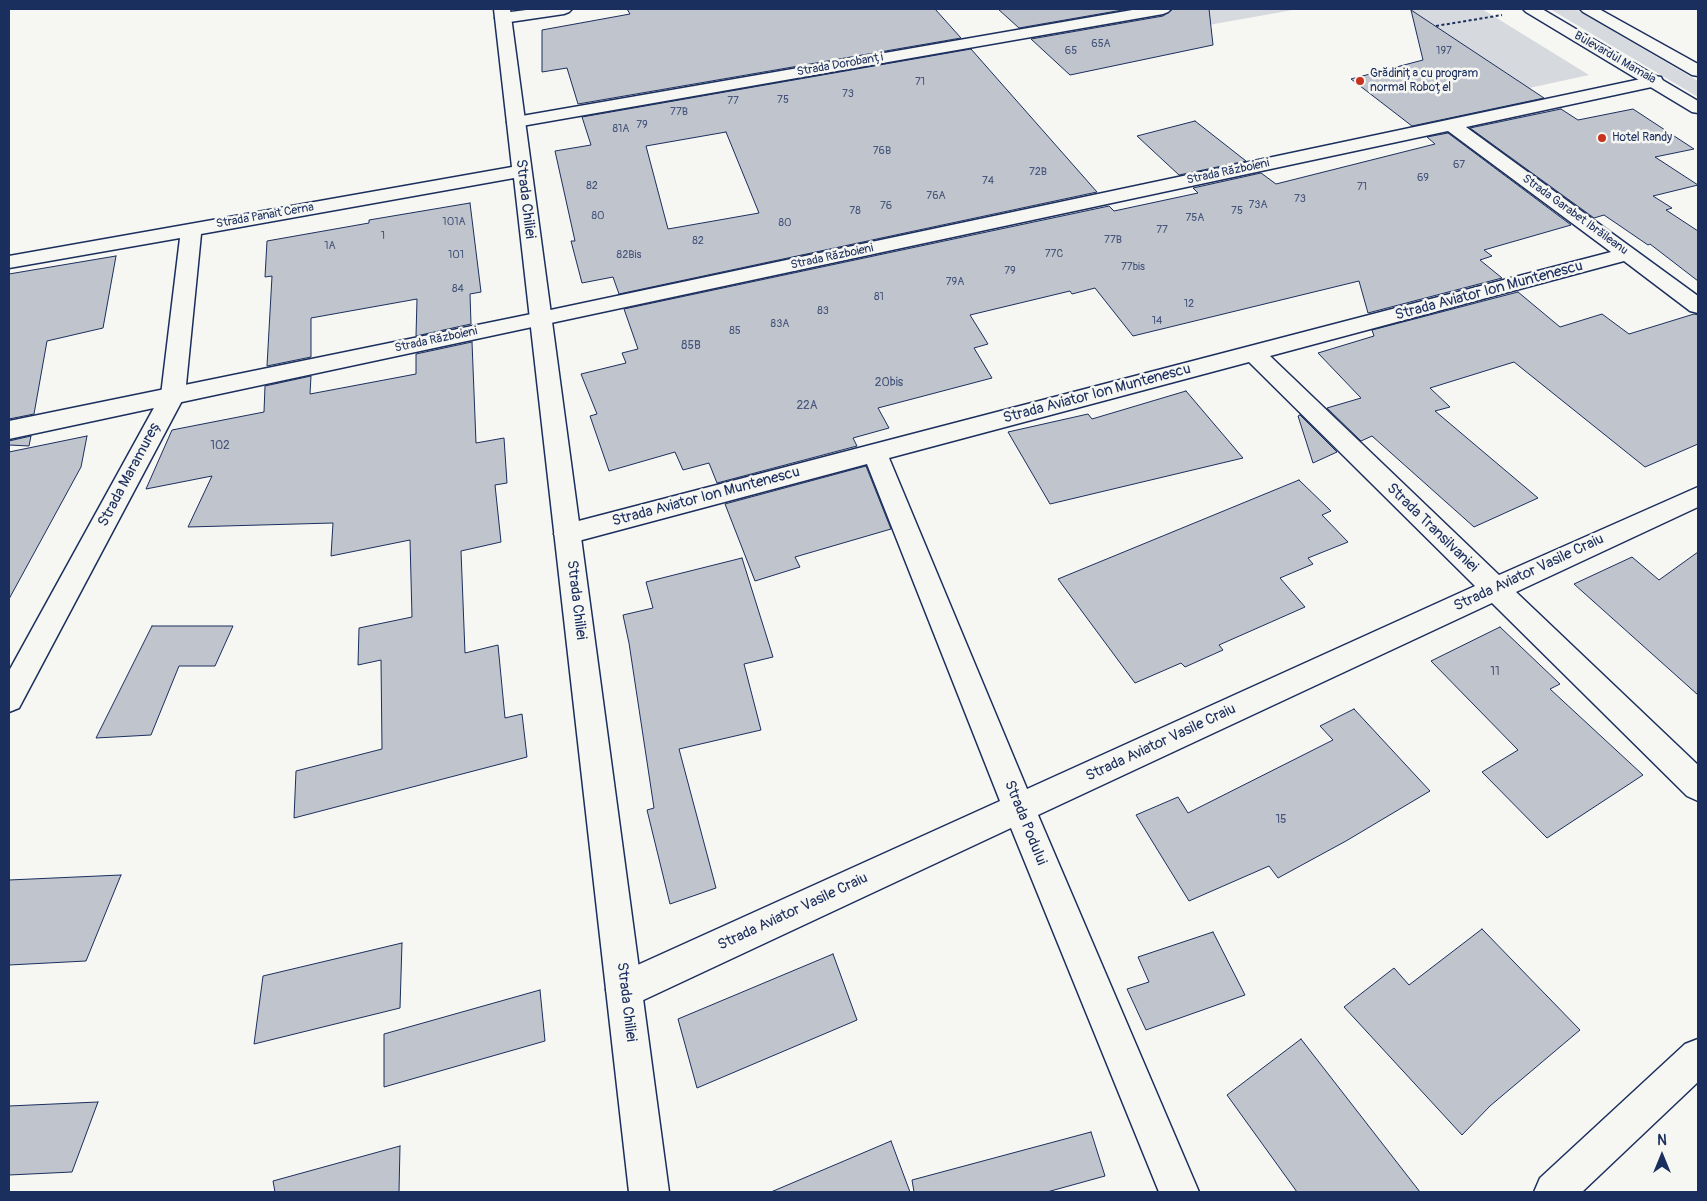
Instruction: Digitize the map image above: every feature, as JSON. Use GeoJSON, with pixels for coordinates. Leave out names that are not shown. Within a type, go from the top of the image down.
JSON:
{"type":"FeatureCollection","features":[{"type":"Feature","properties":{"kind":"street"},"geometry":{"type":"LineString","coordinates":[[502,13],[564,9]]}},
{"type":"Feature","properties":{"kind":"street","name":"Strada Dorobanți"},"geometry":{"type":"LineString","coordinates":[[516,122],[1163,9]]}},
{"type":"Feature","properties":{"kind":"street","name":"Bulevardul Mamaia"},"geometry":{"type":"LineString","coordinates":[[1531,9],[1698,108]]}},
{"type":"Feature","properties":{"kind":"street","name":"Bulevardul Mamaia"},"geometry":{"type":"LineString","coordinates":[[1580,11],[1614,24],[1698,71]]}},
{"type":"Feature","properties":{"kind":"street","name":"Strada Chiliei"},"geometry":{"type":"LineString","coordinates":[[502,13],[649,1192]]}},
{"type":"Feature","properties":{"kind":"street","name":"Strada Războieni"},"geometry":{"type":"LineString","coordinates":[[9,430],[173,394],[541,319],[1655,81]]}},
{"type":"Feature","properties":{"kind":"street","name":"Strada Garabet Ibrăileanu"},"geometry":{"type":"LineString","coordinates":[[1452,125],[1698,306]]}},
{"type":"Feature","properties":{"kind":"street","name":"Strada Panait Cerna"},"geometry":{"type":"LineString","coordinates":[[9,262],[522,171]]}},
{"type":"Feature","properties":{"kind":"street","name":"Strada Maramureș"},"geometry":{"type":"LineString","coordinates":[[9,699],[173,394],[191,230]]}},
{"type":"Feature","properties":{"kind":"street","name":"Strada Aviator Ion Muntenescu"},"geometry":{"type":"LineString","coordinates":[[567,534],[1628,254]]}},
{"type":"Feature","properties":{"kind":"street","name":"Strada Transilvaniei"},"geometry":{"type":"LineString","coordinates":[[1253,353],[1698,786]]}},
{"type":"Feature","properties":{"kind":"street","name":"Strada Podului"},"geometry":{"type":"LineString","coordinates":[[875,453],[1019,808],[1179,1192]]}},
{"type":"Feature","properties":{"kind":"street","name":"Strada Aviator Vasile Craiu"},"geometry":{"type":"LineString","coordinates":[[624,990],[1698,496]]}},
{"type":"Feature","properties":{"kind":"street"},"geometry":{"type":"LineString","coordinates":[[1554,1192],[1698,1057]]}},
{"type":"Feature","properties":{"kind":"path"},"geometry":{"type":"LineString","coordinates":[[1436,26],[1505,14]]}},
{"type":"Feature","properties":{"kind":"shaded area"},"geometry":{"type":"Polygon","coordinates":[[[1200,9],[1298,9],[1203,26],[1108,32],[1101,26],[1200,9]]]}},
{"type":"Feature","properties":{"kind":"shaded area"},"geometry":{"type":"Polygon","coordinates":[[[1409,9],[1482,9],[1589,75],[1529,88],[1409,9]]]}},
{"type":"Feature","properties":{"kind":"shaded area"},"geometry":{"type":"Polygon","coordinates":[[[1550,9],[1575,9],[1698,81],[1698,97],[1550,9]]]}},
{"type":"Feature","properties":{"kind":"building"},"geometry":{"type":"Polygon","coordinates":[[[627,9],[935,9],[961,38],[578,104],[567,68],[542,72],[542,30],[630,14],[627,9]]]}},
{"type":"Feature","properties":{"kind":"building"},"geometry":{"type":"Polygon","coordinates":[[[998,9],[1128,9],[1019,28],[998,9]]]}},
{"type":"Feature","properties":{"kind":"building"},"geometry":{"type":"Polygon","coordinates":[[[1173,9],[1209,9],[1213,45],[1070,75],[1031,39],[1163,16],[1173,9]]]}},
{"type":"Feature","properties":{"kind":"building"},"geometry":{"type":"Polygon","coordinates":[[[1411,10],[1544,98],[1412,126],[1351,79],[1423,60],[1411,10]]]}},
{"type":"Feature","properties":{"kind":"building"},"geometry":{"type":"Polygon","coordinates":[[[971,49],[1097,192],[619,294],[613,277],[582,283],[571,241],[575,241],[555,151],[591,145],[582,117],[971,49]],[[726,132],[646,146],[668,229],[759,213],[726,132]]]}},
{"type":"Feature","properties":{"kind":"building"},"geometry":{"type":"Polygon","coordinates":[[[1561,109],[1578,120],[1633,109],[1694,149],[1655,157],[1698,185],[1653,196],[1672,208],[1666,210],[1698,231],[1698,281],[1650,244],[1648,245],[1604,215],[1594,218],[1470,128],[1561,109]]]}},
{"type":"Feature","properties":{"kind":"building"},"geometry":{"type":"Polygon","coordinates":[[[1195,121],[1246,161],[1179,175],[1137,136],[1195,121]]]}},
{"type":"Feature","properties":{"kind":"building"},"geometry":{"type":"Polygon","coordinates":[[[1448,133],[1571,225],[1484,250],[1492,256],[1480,260],[1502,278],[1368,313],[1359,281],[1133,336],[1095,288],[1072,294],[1070,291],[970,315],[988,344],[974,348],[992,378],[878,408],[889,428],[853,438],[857,446],[717,483],[709,463],[683,470],[675,452],[609,471],[590,416],[597,414],[581,374],[626,363],[622,353],[638,349],[624,309],[1109,206],[1114,211],[1198,193],[1193,188],[1261,173],[1276,184],[1435,144],[1427,137],[1448,133]]]}},
{"type":"Feature","properties":{"kind":"building"},"geometry":{"type":"Polygon","coordinates":[[[470,203],[481,292],[470,294],[471,324],[416,336],[417,299],[311,318],[311,357],[267,366],[272,276],[265,277],[267,241],[369,223],[369,220],[470,203]]]}},
{"type":"Feature","properties":{"kind":"building"},"geometry":{"type":"Polygon","coordinates":[[[116,256],[103,328],[47,341],[34,414],[9,419],[9,274],[116,256]]]}},
{"type":"Feature","properties":{"kind":"building"},"geometry":{"type":"Polygon","coordinates":[[[1518,292],[1560,327],[1602,314],[1629,334],[1694,314],[1698,315],[1698,444],[1645,467],[1514,362],[1430,388],[1450,407],[1435,411],[1538,498],[1474,527],[1372,436],[1361,441],[1327,408],[1361,398],[1318,353],[1374,336],[1372,330],[1518,292]]]}},
{"type":"Feature","properties":{"kind":"building"},"geometry":{"type":"Polygon","coordinates":[[[472,342],[476,443],[504,438],[507,483],[495,485],[501,542],[461,551],[465,653],[498,645],[505,718],[522,714],[527,757],[294,818],[296,771],[382,749],[381,660],[358,665],[359,628],[412,617],[410,540],[331,556],[333,523],[188,527],[212,476],[146,489],[172,430],[264,412],[265,386],[311,376],[310,394],[416,374],[416,354],[472,342]]]}},
{"type":"Feature","properties":{"kind":"building"},"geometry":{"type":"Polygon","coordinates":[[[1186,391],[1243,458],[1050,504],[1008,432],[1088,414],[1092,419],[1186,391]]]}},
{"type":"Feature","properties":{"kind":"building"},"geometry":{"type":"Polygon","coordinates":[[[1300,415],[1337,452],[1313,463],[1298,416],[1300,415]]]}},
{"type":"Feature","properties":{"kind":"building"},"geometry":{"type":"Polygon","coordinates":[[[31,436],[29,446],[9,445],[9,441],[31,436]]]}},
{"type":"Feature","properties":{"kind":"building"},"geometry":{"type":"Polygon","coordinates":[[[87,436],[81,467],[9,599],[9,452],[87,436]]]}},
{"type":"Feature","properties":{"kind":"building"},"geometry":{"type":"Polygon","coordinates":[[[866,466],[891,529],[795,557],[800,567],[755,581],[725,504],[866,466]]]}},
{"type":"Feature","properties":{"kind":"building"},"geometry":{"type":"Polygon","coordinates":[[[1299,480],[1331,511],[1322,515],[1348,542],[1308,558],[1313,564],[1280,578],[1305,607],[1219,645],[1223,650],[1185,667],[1181,663],[1135,683],[1058,579],[1299,480]]]}},
{"type":"Feature","properties":{"kind":"building"},"geometry":{"type":"Polygon","coordinates":[[[1698,552],[1698,695],[1574,584],[1632,557],[1659,580],[1698,552]]]}},
{"type":"Feature","properties":{"kind":"building"},"geometry":{"type":"Polygon","coordinates":[[[742,558],[773,657],[744,664],[761,730],[679,749],[716,888],[670,904],[647,810],[654,808],[623,615],[653,608],[646,582],[742,558]]]}},
{"type":"Feature","properties":{"kind":"building"},"geometry":{"type":"Polygon","coordinates":[[[152,626],[233,626],[215,666],[179,666],[151,735],[96,738],[152,626]]]}},
{"type":"Feature","properties":{"kind":"building"},"geometry":{"type":"Polygon","coordinates":[[[1500,627],[1560,684],[1550,689],[1643,775],[1547,838],[1482,772],[1518,750],[1431,661],[1500,627]]]}},
{"type":"Feature","properties":{"kind":"building"},"geometry":{"type":"Polygon","coordinates":[[[1354,709],[1430,791],[1346,841],[1278,878],[1269,866],[1189,901],[1136,815],[1178,797],[1188,813],[1333,740],[1320,726],[1354,709]]]}},
{"type":"Feature","properties":{"kind":"building"},"geometry":{"type":"Polygon","coordinates":[[[121,875],[86,961],[9,965],[9,880],[121,875]]]}},
{"type":"Feature","properties":{"kind":"building"},"geometry":{"type":"Polygon","coordinates":[[[1482,929],[1580,1030],[1490,1106],[1462,1135],[1344,1007],[1394,968],[1409,985],[1482,929]]]}},
{"type":"Feature","properties":{"kind":"building"},"geometry":{"type":"Polygon","coordinates":[[[1213,932],[1245,995],[1146,1030],[1127,989],[1149,982],[1138,957],[1213,932]]]}},
{"type":"Feature","properties":{"kind":"building"},"geometry":{"type":"Polygon","coordinates":[[[402,943],[400,1008],[254,1044],[263,976],[402,943]]]}},
{"type":"Feature","properties":{"kind":"building"},"geometry":{"type":"Polygon","coordinates":[[[833,954],[857,1020],[697,1088],[678,1019],[833,954]]]}},
{"type":"Feature","properties":{"kind":"building"},"geometry":{"type":"Polygon","coordinates":[[[540,990],[545,1041],[384,1087],[384,1034],[540,990]]]}},
{"type":"Feature","properties":{"kind":"building"},"geometry":{"type":"Polygon","coordinates":[[[1301,1039],[1420,1192],[1297,1192],[1227,1095],[1301,1039]]]}},
{"type":"Feature","properties":{"kind":"building"},"geometry":{"type":"Polygon","coordinates":[[[98,1102],[72,1172],[9,1175],[9,1106],[98,1102]]]}},
{"type":"Feature","properties":{"kind":"building"},"geometry":{"type":"Polygon","coordinates":[[[1091,1132],[1105,1176],[1047,1192],[914,1192],[912,1180],[1091,1132]]]}},
{"type":"Feature","properties":{"kind":"building"},"geometry":{"type":"Polygon","coordinates":[[[891,1141],[910,1192],[771,1192],[891,1141]]]}},
{"type":"Feature","properties":{"kind":"building"},"geometry":{"type":"Polygon","coordinates":[[[400,1146],[399,1192],[275,1192],[273,1181],[400,1146]]]}},
{"type":"Feature","properties":{"kind":"place","name":"Grădinița cu program normal Roboțel"},"geometry":{"type":"Point","coordinates":[1360,81]}},
{"type":"Feature","properties":{"kind":"place","name":"Hotel Randy"},"geometry":{"type":"Point","coordinates":[1602,138]}}]}
